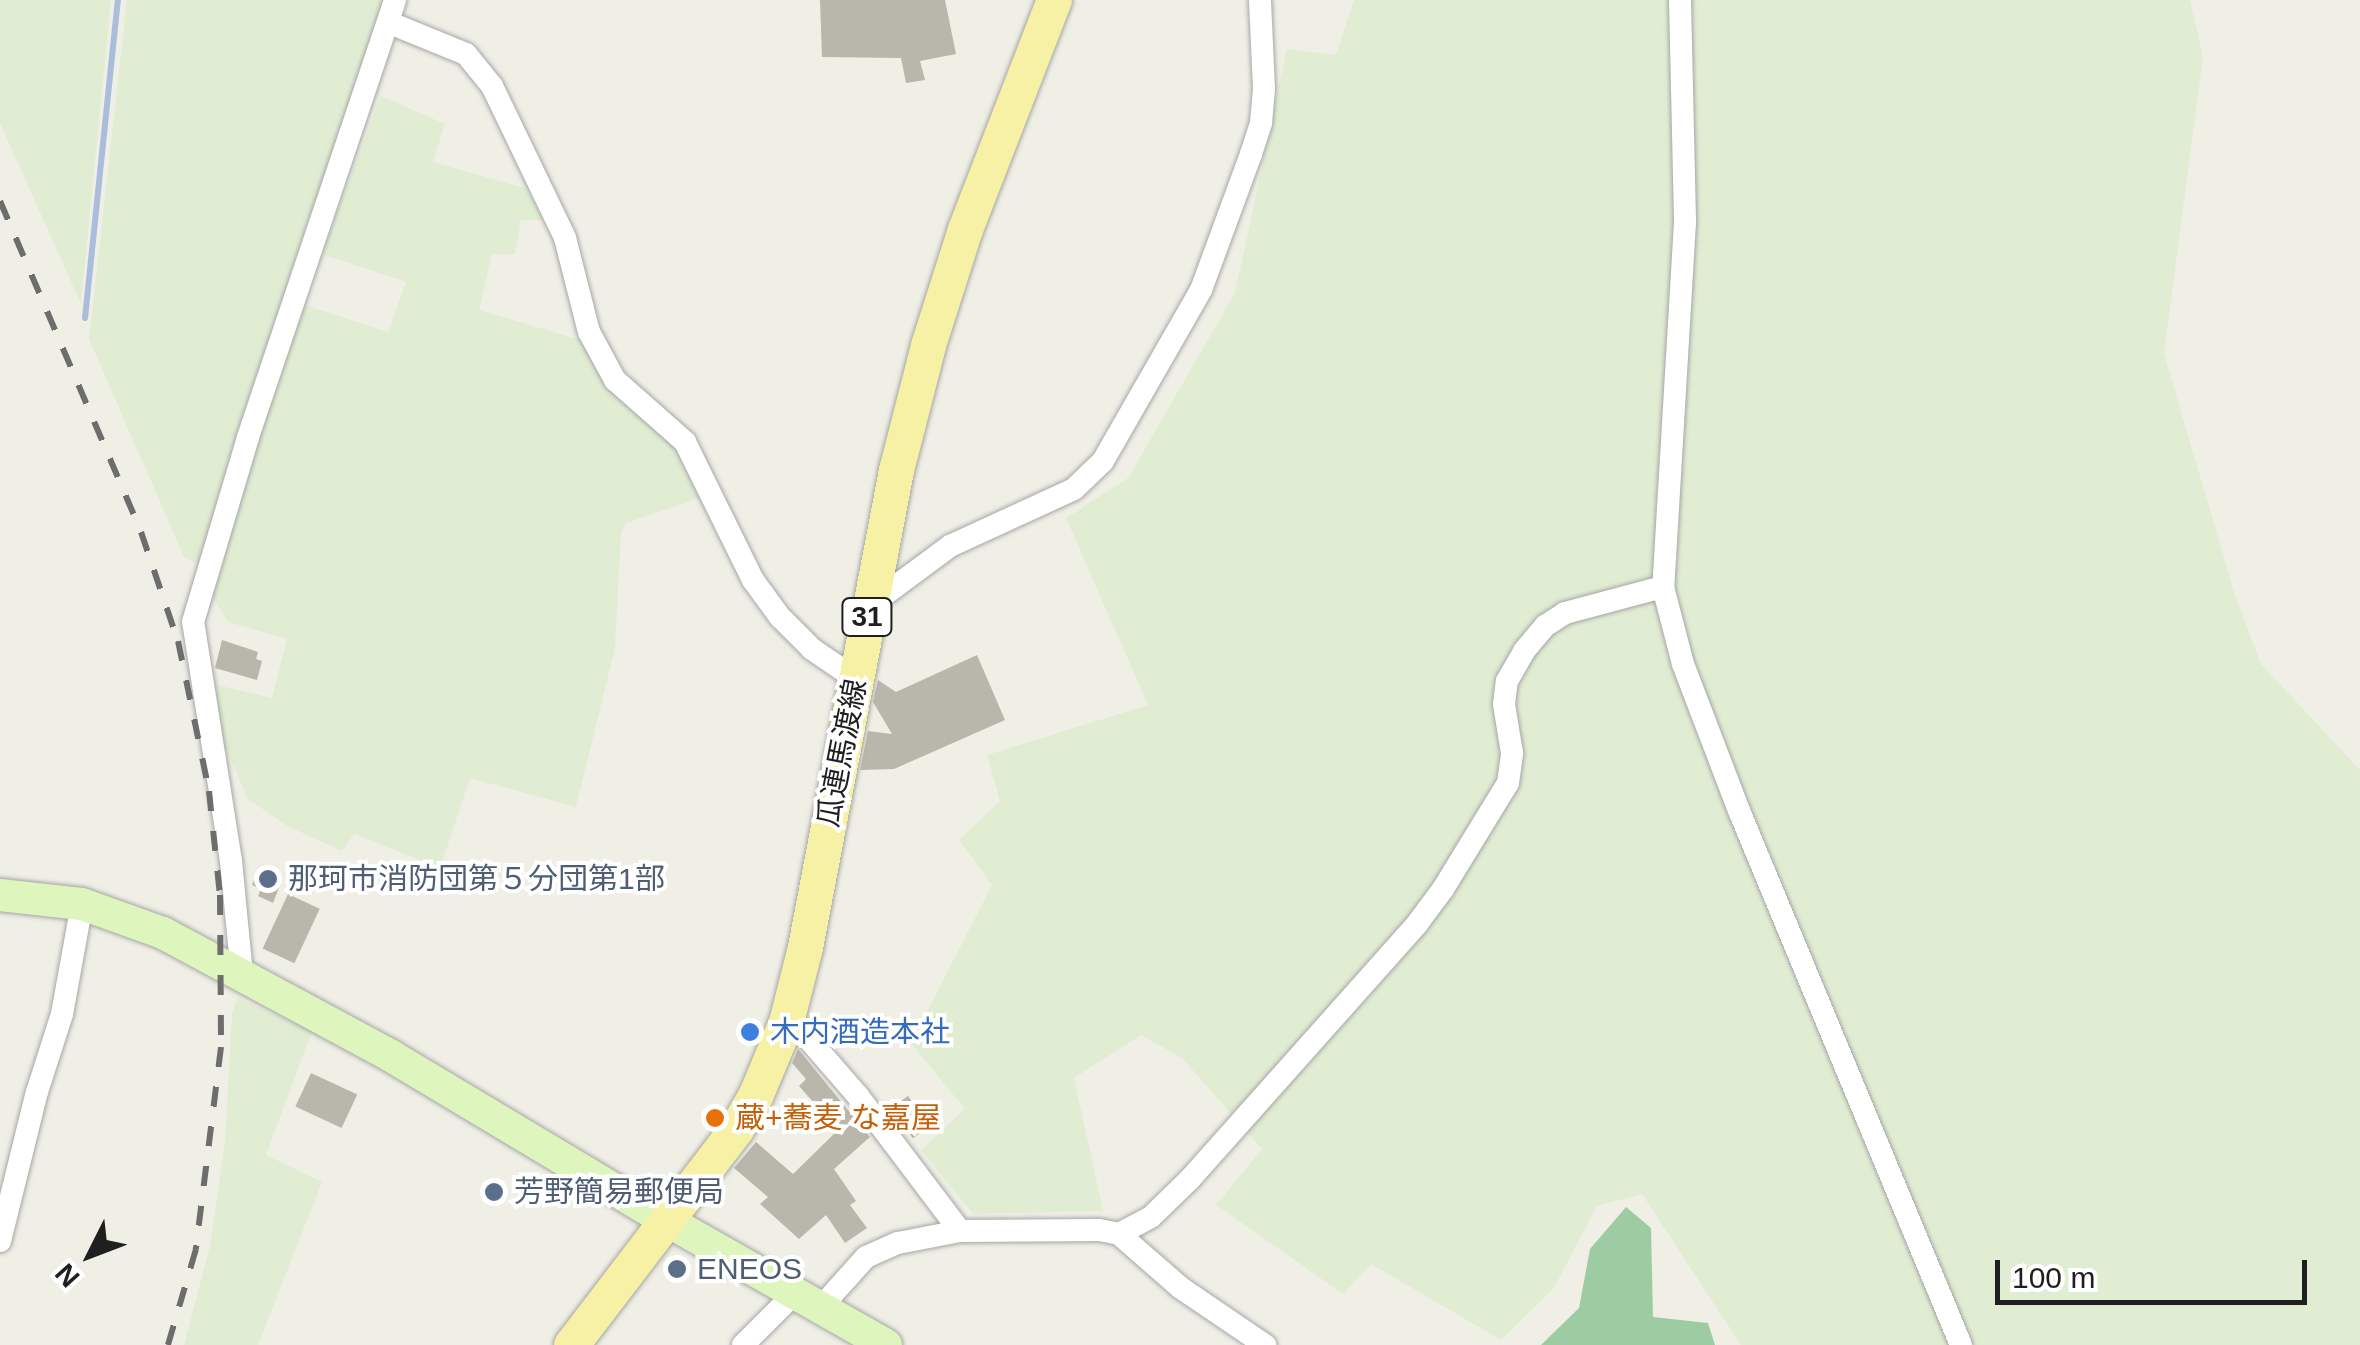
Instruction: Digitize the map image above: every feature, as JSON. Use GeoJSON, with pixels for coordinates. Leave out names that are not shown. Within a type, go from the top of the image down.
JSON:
{"type":"FeatureCollection","features":[{"type":"Feature","properties":{"kind":"main road","name":"瓜連馬渡線"},"geometry":{"type":"LineString","coordinates":[[572,1345],[736,1129],[756,1094],[786,1022],[896,470],[943,290],[1054,0]]}},
{"type":"Feature","properties":{"kind":"street"},"geometry":{"type":"LineString","coordinates":[[870,606],[950,546],[1074,489],[1103,461],[1201,290],[1262,123],[1260,0]]}},
{"type":"Feature","properties":{"kind":"street"},"geometry":{"type":"LineString","coordinates":[[1680,0],[1685,222],[1662,587],[1683,664],[1740,812],[1960,1345]]}},
{"type":"Feature","properties":{"kind":"street"},"geometry":{"type":"LineString","coordinates":[[242,975],[232,861],[193,622],[248,436],[393,12],[466,54],[492,86],[530,156],[565,238],[589,332],[615,380],[684,442],[753,580],[780,617],[812,649],[856,679]]}},
{"type":"Feature","properties":{"kind":"street"},"geometry":{"type":"LineString","coordinates":[[1119,1234],[1152,1216],[1190,1179],[1418,924],[1443,890],[1508,783],[1512,752],[1506,693],[1524,651],[1545,626],[1565,613],[1662,587]]}},
{"type":"Feature","properties":{"kind":"street"},"geometry":{"type":"LineString","coordinates":[[0,895],[82,904],[124,915],[242,975],[391,1056],[879,1343]]}},
{"type":"Feature","properties":{"kind":"street"},"geometry":{"type":"LineString","coordinates":[[0,1241],[37,1092],[62,1014],[82,904]]}},
{"type":"Feature","properties":{"kind":"street"},"geometry":{"type":"LineString","coordinates":[[786,1022],[799,1028],[858,1096],[960,1231]]}},
{"type":"Feature","properties":{"kind":"street"},"geometry":{"type":"LineString","coordinates":[[743,1345],[866,1257],[898,1243],[960,1231],[1099,1230],[1119,1234],[1181,1288],[1265,1345]]}},
{"type":"Feature","properties":{"kind":"green space"},"geometry":{"type":"Polygon","coordinates":[[[0,0],[111,0],[81,304],[0,123],[0,0]]]}},
{"type":"Feature","properties":{"kind":"green space"},"geometry":{"type":"Polygon","coordinates":[[[127,0],[385,0],[308,240],[233,446],[204,566],[184,557],[89,339],[127,0]]]}},
{"type":"Feature","properties":{"kind":"green space"},"geometry":{"type":"Polygon","coordinates":[[[1354,0],[2190,0],[2203,57],[2164,354],[2236,598],[2261,664],[2360,770],[2360,1345],[1741,1345],[1642,1194],[1597,1206],[1554,1288],[1501,1340],[1371,1264],[1343,1294],[1216,1205],[1262,1149],[1182,1058],[1141,1035],[1074,1078],[1103,1211],[973,1214],[921,1150],[965,1109],[911,1043],[992,885],[959,840],[1000,801],[987,755],[1148,705],[1066,518],[1128,478],[1235,293],[1287,49],[1336,55],[1354,0]]]}},
{"type":"Feature","properties":{"kind":"green space"},"geometry":{"type":"Polygon","coordinates":[[[381,96],[445,124],[433,162],[527,189],[543,220],[521,220],[515,254],[492,254],[479,310],[584,341],[680,449],[703,497],[626,523],[621,533],[615,648],[576,807],[470,778],[440,868],[354,834],[342,851],[287,826],[248,799],[221,738],[213,684],[272,698],[287,639],[228,622],[211,594],[252,436],[305,305],[388,332],[406,282],[322,254],[381,96]]]}},
{"type":"Feature","properties":{"kind":"green space"},"geometry":{"type":"Polygon","coordinates":[[[237,998],[312,1031],[266,1155],[322,1182],[258,1345],[184,1345],[210,1246],[225,1142],[232,1014],[237,998]]]}},
{"type":"Feature","properties":{"kind":"green space"},"geometry":{"type":"Polygon","coordinates":[[[1626,1207],[1651,1228],[1653,1317],[1708,1323],[1715,1345],[1541,1345],[1579,1308],[1590,1249],[1626,1207]]]}},
{"type":"Feature","properties":{"kind":"building"},"geometry":{"type":"Polygon","coordinates":[[[820,0],[945,0],[956,54],[920,61],[925,80],[906,83],[901,58],[822,57],[820,0]]]}},
{"type":"Feature","properties":{"kind":"building"},"geometry":{"type":"Polygon","coordinates":[[[222,640],[258,652],[256,659],[262,661],[257,680],[215,668],[222,640]]]}},
{"type":"Feature","properties":{"kind":"building"},"geometry":{"type":"Polygon","coordinates":[[[977,655],[1005,720],[894,769],[860,770],[868,731],[892,734],[873,702],[878,680],[896,692],[977,655]]]}},
{"type":"Feature","properties":{"kind":"building"},"geometry":{"type":"Polygon","coordinates":[[[258,870],[282,880],[273,903],[258,896],[261,889],[252,885],[258,870]]]}},
{"type":"Feature","properties":{"kind":"building"},"geometry":{"type":"Polygon","coordinates":[[[288,894],[320,909],[294,963],[263,948],[288,894]]]}},
{"type":"Feature","properties":{"kind":"building"},"geometry":{"type":"Polygon","coordinates":[[[798,1049],[870,1137],[834,1169],[856,1201],[850,1205],[867,1228],[845,1243],[826,1215],[799,1239],[760,1204],[768,1197],[734,1168],[756,1142],[793,1174],[838,1130],[799,1086],[806,1079],[792,1063],[798,1049]]]}},
{"type":"Feature","properties":{"kind":"building"},"geometry":{"type":"Polygon","coordinates":[[[311,1073],[357,1095],[342,1128],[295,1107],[311,1073]]]}},
{"type":"Feature","properties":{"kind":"building"},"geometry":{"type":"Polygon","coordinates":[[[908,1096],[930,1126],[913,1138],[891,1108],[908,1096]]]}},
{"type":"Feature","properties":{"kind":"waterway"},"geometry":{"type":"LineString","coordinates":[[85,318],[118,0]]}},
{"type":"Feature","properties":{"kind":"railway"},"geometry":{"type":"LineString","coordinates":[[0,201],[141,532],[178,641],[209,791],[220,895],[221,1047],[196,1249],[168,1345]]}},
{"type":"Feature","properties":{"kind":"place","name":"那珂市消防団第５分団第1部"},"geometry":{"type":"Point","coordinates":[268,879]}},
{"type":"Feature","properties":{"kind":"place","name":"木内酒造本社"},"geometry":{"type":"Point","coordinates":[750,1032]}},
{"type":"Feature","properties":{"kind":"place","name":"蔵+蕎麦 な嘉屋"},"geometry":{"type":"Point","coordinates":[715,1118]}},
{"type":"Feature","properties":{"kind":"place","name":"芳野簡易郵便局"},"geometry":{"type":"Point","coordinates":[494,1192]}},
{"type":"Feature","properties":{"kind":"place","name":"ENEOS"},"geometry":{"type":"Point","coordinates":[677,1269]}}]}
